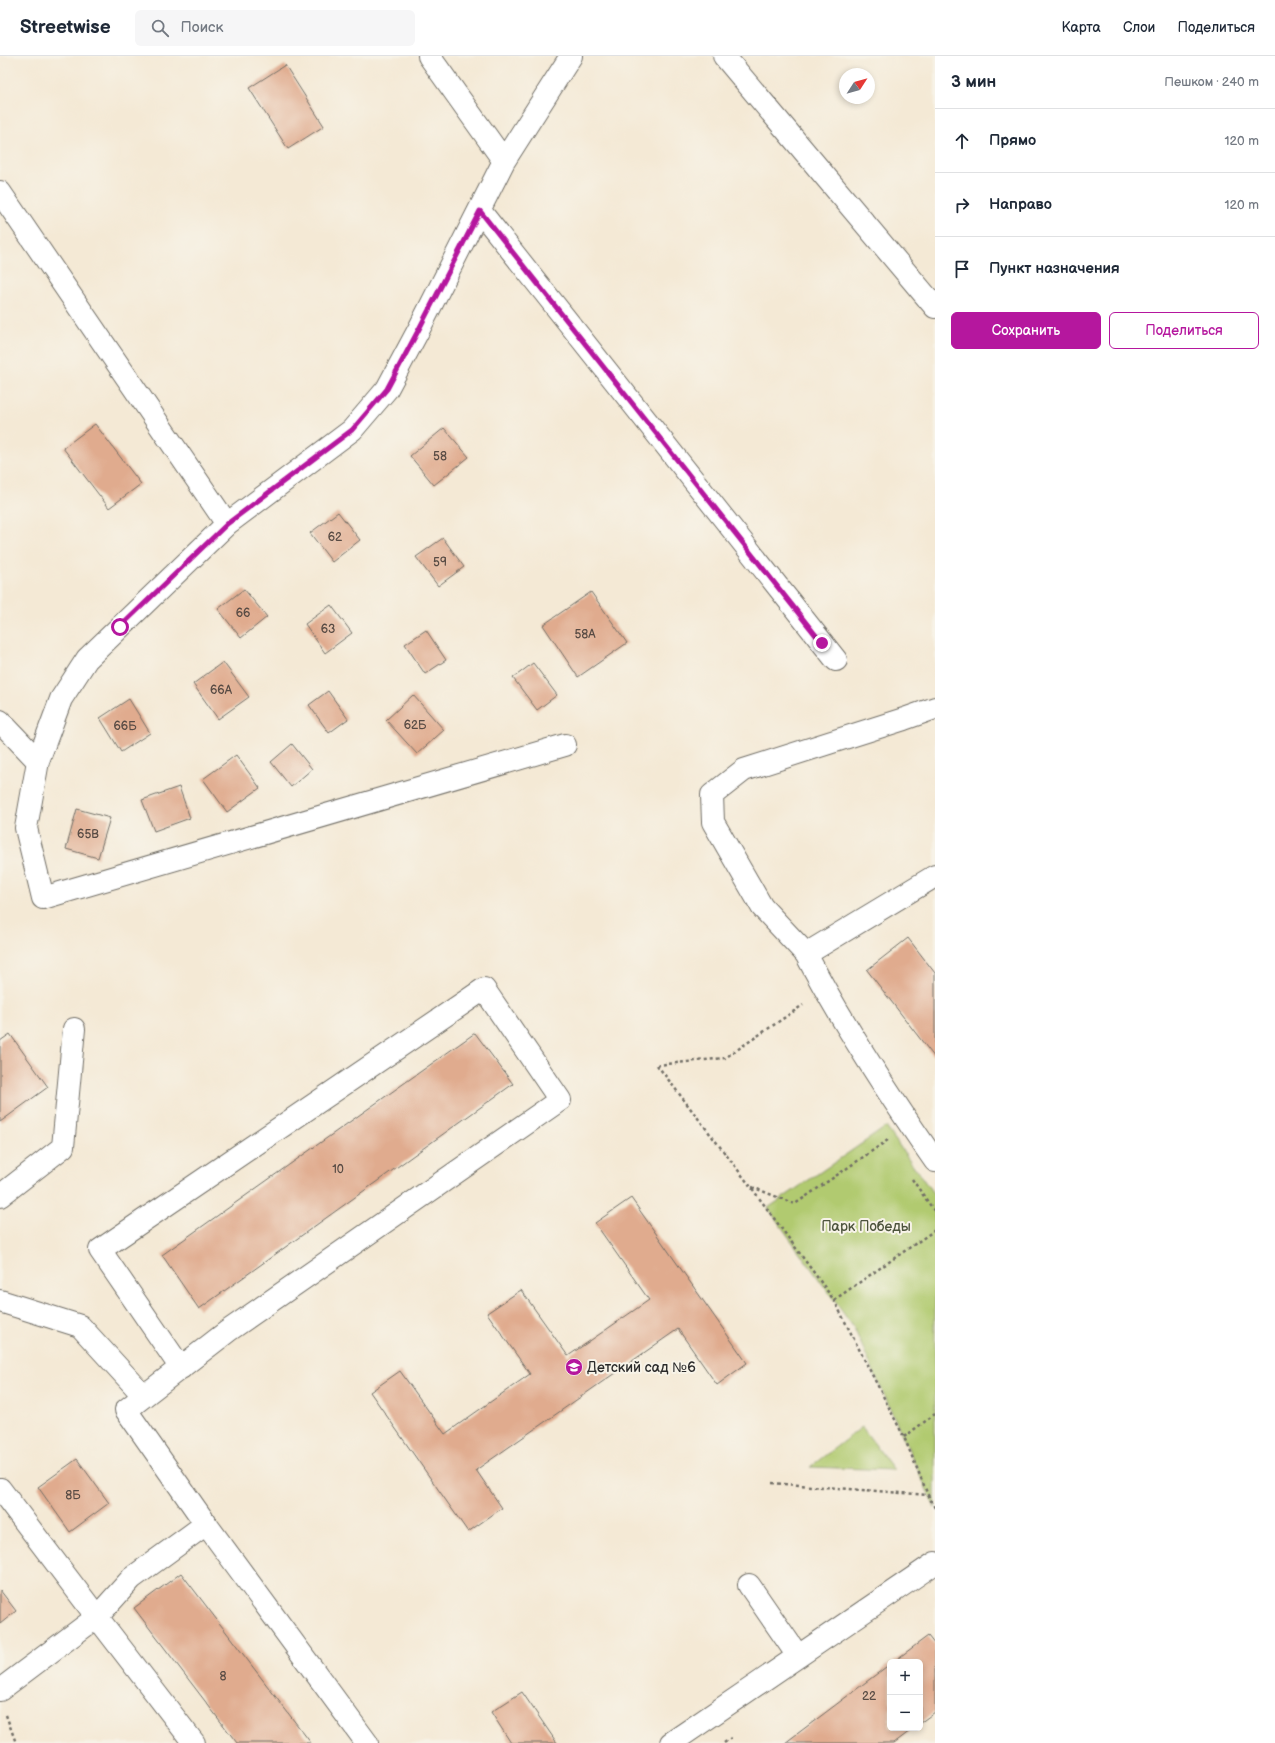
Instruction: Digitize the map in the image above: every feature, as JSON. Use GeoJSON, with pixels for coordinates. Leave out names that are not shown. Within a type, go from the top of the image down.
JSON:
{"type":"FeatureCollection","features":[{"type":"Feature","properties":{"kind":"lane"},"geometry":{"type":"LineString","coordinates":[[429,56],[504,161]]}},
{"type":"Feature","properties":{"kind":"lane"},"geometry":{"type":"LineString","coordinates":[[565,745],[43,898],[26,828],[38,761],[61,700],[87,659],[227,524],[352,430],[387,389],[480,211],[504,161],[571,56]]}},
{"type":"Feature","properties":{"kind":"lane"},"geometry":{"type":"LineString","coordinates":[[724,56],[935,307]]}},
{"type":"Feature","properties":{"kind":"lane"},"geometry":{"type":"LineString","coordinates":[[0,192],[227,524]]}},
{"type":"Feature","properties":{"kind":"lane"},"geometry":{"type":"LineString","coordinates":[[480,211],[836,660]]}},
{"type":"Feature","properties":{"kind":"lane"},"geometry":{"type":"LineString","coordinates":[[935,708],[904,720],[744,770],[712,795],[713,822],[762,906],[806,954],[825,990],[910,1125],[935,1161]]}},
{"type":"Feature","properties":{"kind":"lane"},"geometry":{"type":"LineString","coordinates":[[0,721],[12,736],[38,761]]}},
{"type":"Feature","properties":{"kind":"lane"},"geometry":{"type":"LineString","coordinates":[[806,954],[933,881]]}},
{"type":"Feature","properties":{"kind":"lane"},"geometry":{"type":"LineString","coordinates":[[181,1368],[100,1250],[484,989],[560,1100],[235,1327],[126,1410],[206,1524],[368,1743]]}},
{"type":"Feature","properties":{"kind":"lane"},"geometry":{"type":"LineString","coordinates":[[0,1196],[63,1147],[74,1029]]}},
{"type":"Feature","properties":{"kind":"lane"},"geometry":{"type":"LineString","coordinates":[[0,1301],[80,1326],[144,1396]]}},
{"type":"Feature","properties":{"kind":"lane"},"geometry":{"type":"LineString","coordinates":[[0,1489],[194,1743]]}},
{"type":"Feature","properties":{"kind":"lane"},"geometry":{"type":"LineString","coordinates":[[0,1690],[97,1617],[132,1578],[206,1524]]}},
{"type":"Feature","properties":{"kind":"lane"},"geometry":{"type":"LineString","coordinates":[[671,1743],[935,1563]]}},
{"type":"Feature","properties":{"kind":"lane"},"geometry":{"type":"LineString","coordinates":[[749,1584],[798,1656]]}},
{"type":"Feature","properties":{"kind":"path"},"geometry":{"type":"LineString","coordinates":[[825,990],[725,1058],[657,1065],[751,1187],[834,1300],[904,1437],[928,1496],[935,1508]]}},
{"type":"Feature","properties":{"kind":"path"},"geometry":{"type":"LineString","coordinates":[[751,1187],[795,1204],[910,1125]]}},
{"type":"Feature","properties":{"kind":"path"},"geometry":{"type":"LineString","coordinates":[[834,1300],[935,1230]]}},
{"type":"Feature","properties":{"kind":"path"},"geometry":{"type":"LineString","coordinates":[[904,1437],[935,1414]]}},
{"type":"Feature","properties":{"kind":"path"},"geometry":{"type":"LineString","coordinates":[[772,1482],[928,1496]]}},
{"type":"Feature","properties":{"kind":"path"},"geometry":{"type":"LineString","coordinates":[[5,1713],[16,1743]]}},
{"type":"Feature","properties":{"kind":"green space","name":"Парк Победы"},"geometry":{"type":"Polygon","coordinates":[[[886,1127],[935,1196],[935,1508],[854,1328],[768,1208],[886,1127]]]}},
{"type":"Feature","properties":{"kind":"green space"},"geometry":{"type":"Polygon","coordinates":[[[862,1427],[894,1470],[810,1467],[862,1427]]]}},
{"type":"Feature","properties":{"kind":"building"},"geometry":{"type":"Polygon","coordinates":[[[285,65],[324,126],[288,149],[249,88],[285,65]]]}},
{"type":"Feature","properties":{"kind":"building"},"geometry":{"type":"Polygon","coordinates":[[[95,424],[141,484],[109,508],[63,448],[95,424]]]}},
{"type":"Feature","properties":{"kind":"building"},"geometry":{"type":"Polygon","coordinates":[[[444,428],[469,457],[434,485],[410,456],[444,428]]]}},
{"type":"Feature","properties":{"kind":"building"},"geometry":{"type":"Polygon","coordinates":[[[338,512],[360,540],[332,562],[310,533],[338,512]]]}},
{"type":"Feature","properties":{"kind":"building"},"geometry":{"type":"Polygon","coordinates":[[[443,538],[464,567],[438,586],[416,557],[443,538]]]}},
{"type":"Feature","properties":{"kind":"building"},"geometry":{"type":"Polygon","coordinates":[[[244,589],[267,617],[241,638],[218,609],[244,589]]]}},
{"type":"Feature","properties":{"kind":"building"},"geometry":{"type":"Polygon","coordinates":[[[591,592],[627,643],[578,677],[543,625],[591,592]]]}},
{"type":"Feature","properties":{"kind":"building"},"geometry":{"type":"Polygon","coordinates":[[[331,605],[352,633],[325,653],[305,624],[331,605]]]}},
{"type":"Feature","properties":{"kind":"building"},"geometry":{"type":"Polygon","coordinates":[[[426,630],[446,660],[425,674],[405,644],[426,630]]]}},
{"type":"Feature","properties":{"kind":"building"},"geometry":{"type":"Polygon","coordinates":[[[223,662],[249,697],[218,719],[193,684],[223,662]]]}},
{"type":"Feature","properties":{"kind":"building"},"geometry":{"type":"Polygon","coordinates":[[[533,663],[557,695],[537,710],[513,678],[533,663]]]}},
{"type":"Feature","properties":{"kind":"building"},"geometry":{"type":"Polygon","coordinates":[[[328,691],[348,719],[329,733],[309,705],[328,691]]]}},
{"type":"Feature","properties":{"kind":"building"},"geometry":{"type":"Polygon","coordinates":[[[413,695],[444,730],[417,754],[386,720],[413,695]]]}},
{"type":"Feature","properties":{"kind":"building"},"geometry":{"type":"Polygon","coordinates":[[[129,699],[150,733],[121,752],[100,718],[129,699]]]}},
{"type":"Feature","properties":{"kind":"building"},"geometry":{"type":"Polygon","coordinates":[[[292,744],[312,769],[291,787],[271,762],[292,744]]]}},
{"type":"Feature","properties":{"kind":"building"},"geometry":{"type":"Polygon","coordinates":[[[236,755],[260,788],[227,812],[203,779],[236,755]]]}},
{"type":"Feature","properties":{"kind":"building"},"geometry":{"type":"Polygon","coordinates":[[[179,787],[190,818],[154,831],[142,800],[179,787]]]}},
{"type":"Feature","properties":{"kind":"building"},"geometry":{"type":"Polygon","coordinates":[[[77,809],[110,818],[98,858],[66,849],[77,809]]]}},
{"type":"Feature","properties":{"kind":"building"},"geometry":{"type":"Polygon","coordinates":[[[908,938],[935,973],[935,1058],[867,970],[908,938]]]}},
{"type":"Feature","properties":{"kind":"building"},"geometry":{"type":"Polygon","coordinates":[[[475,1033],[513,1084],[199,1309],[162,1255],[475,1033]]]}},
{"type":"Feature","properties":{"kind":"building"},"geometry":{"type":"Polygon","coordinates":[[[10,1034],[48,1087],[0,1122],[0,1041],[10,1034]]]}},
{"type":"Feature","properties":{"kind":"building","name":"Детский сад №6"},"geometry":{"type":"Polygon","coordinates":[[[631,1198],[747,1363],[717,1385],[678,1329],[476,1470],[502,1508],[468,1532],[370,1392],[400,1371],[445,1434],[530,1374],[487,1313],[521,1290],[568,1356],[649,1300],[595,1223],[631,1198]]]}},
{"type":"Feature","properties":{"kind":"building"},"geometry":{"type":"Polygon","coordinates":[[[77,1459],[109,1503],[70,1532],[38,1487],[77,1459]]]}},
{"type":"Feature","properties":{"kind":"building"},"geometry":{"type":"Polygon","coordinates":[[[181,1573],[311,1743],[237,1743],[134,1608],[181,1573]]]}},
{"type":"Feature","properties":{"kind":"building"},"geometry":{"type":"Polygon","coordinates":[[[0,1590],[16,1611],[0,1624],[0,1590]]]}},
{"type":"Feature","properties":{"kind":"building"},"geometry":{"type":"Polygon","coordinates":[[[928,1636],[935,1645],[935,1712],[923,1721],[923,1659],[897,1659],[928,1636]]]}},
{"type":"Feature","properties":{"kind":"building"},"geometry":{"type":"Polygon","coordinates":[[[887,1666],[887,1731],[910,1731],[894,1743],[785,1743],[887,1666]]]}},
{"type":"Feature","properties":{"kind":"building"},"geometry":{"type":"Polygon","coordinates":[[[522,1692],[557,1743],[511,1743],[491,1712],[522,1692]]]}},
{"type":"Feature","properties":{"kind":"place","name":"Детский сад №6"},"geometry":{"type":"Point","coordinates":[574,1367]}},
{"type":"Feature","properties":{"kind":"route"},"geometry":{"type":"LineString","coordinates":[[120,627],[227,524],[352,430],[387,389],[480,211],[822,643]]}}]}
